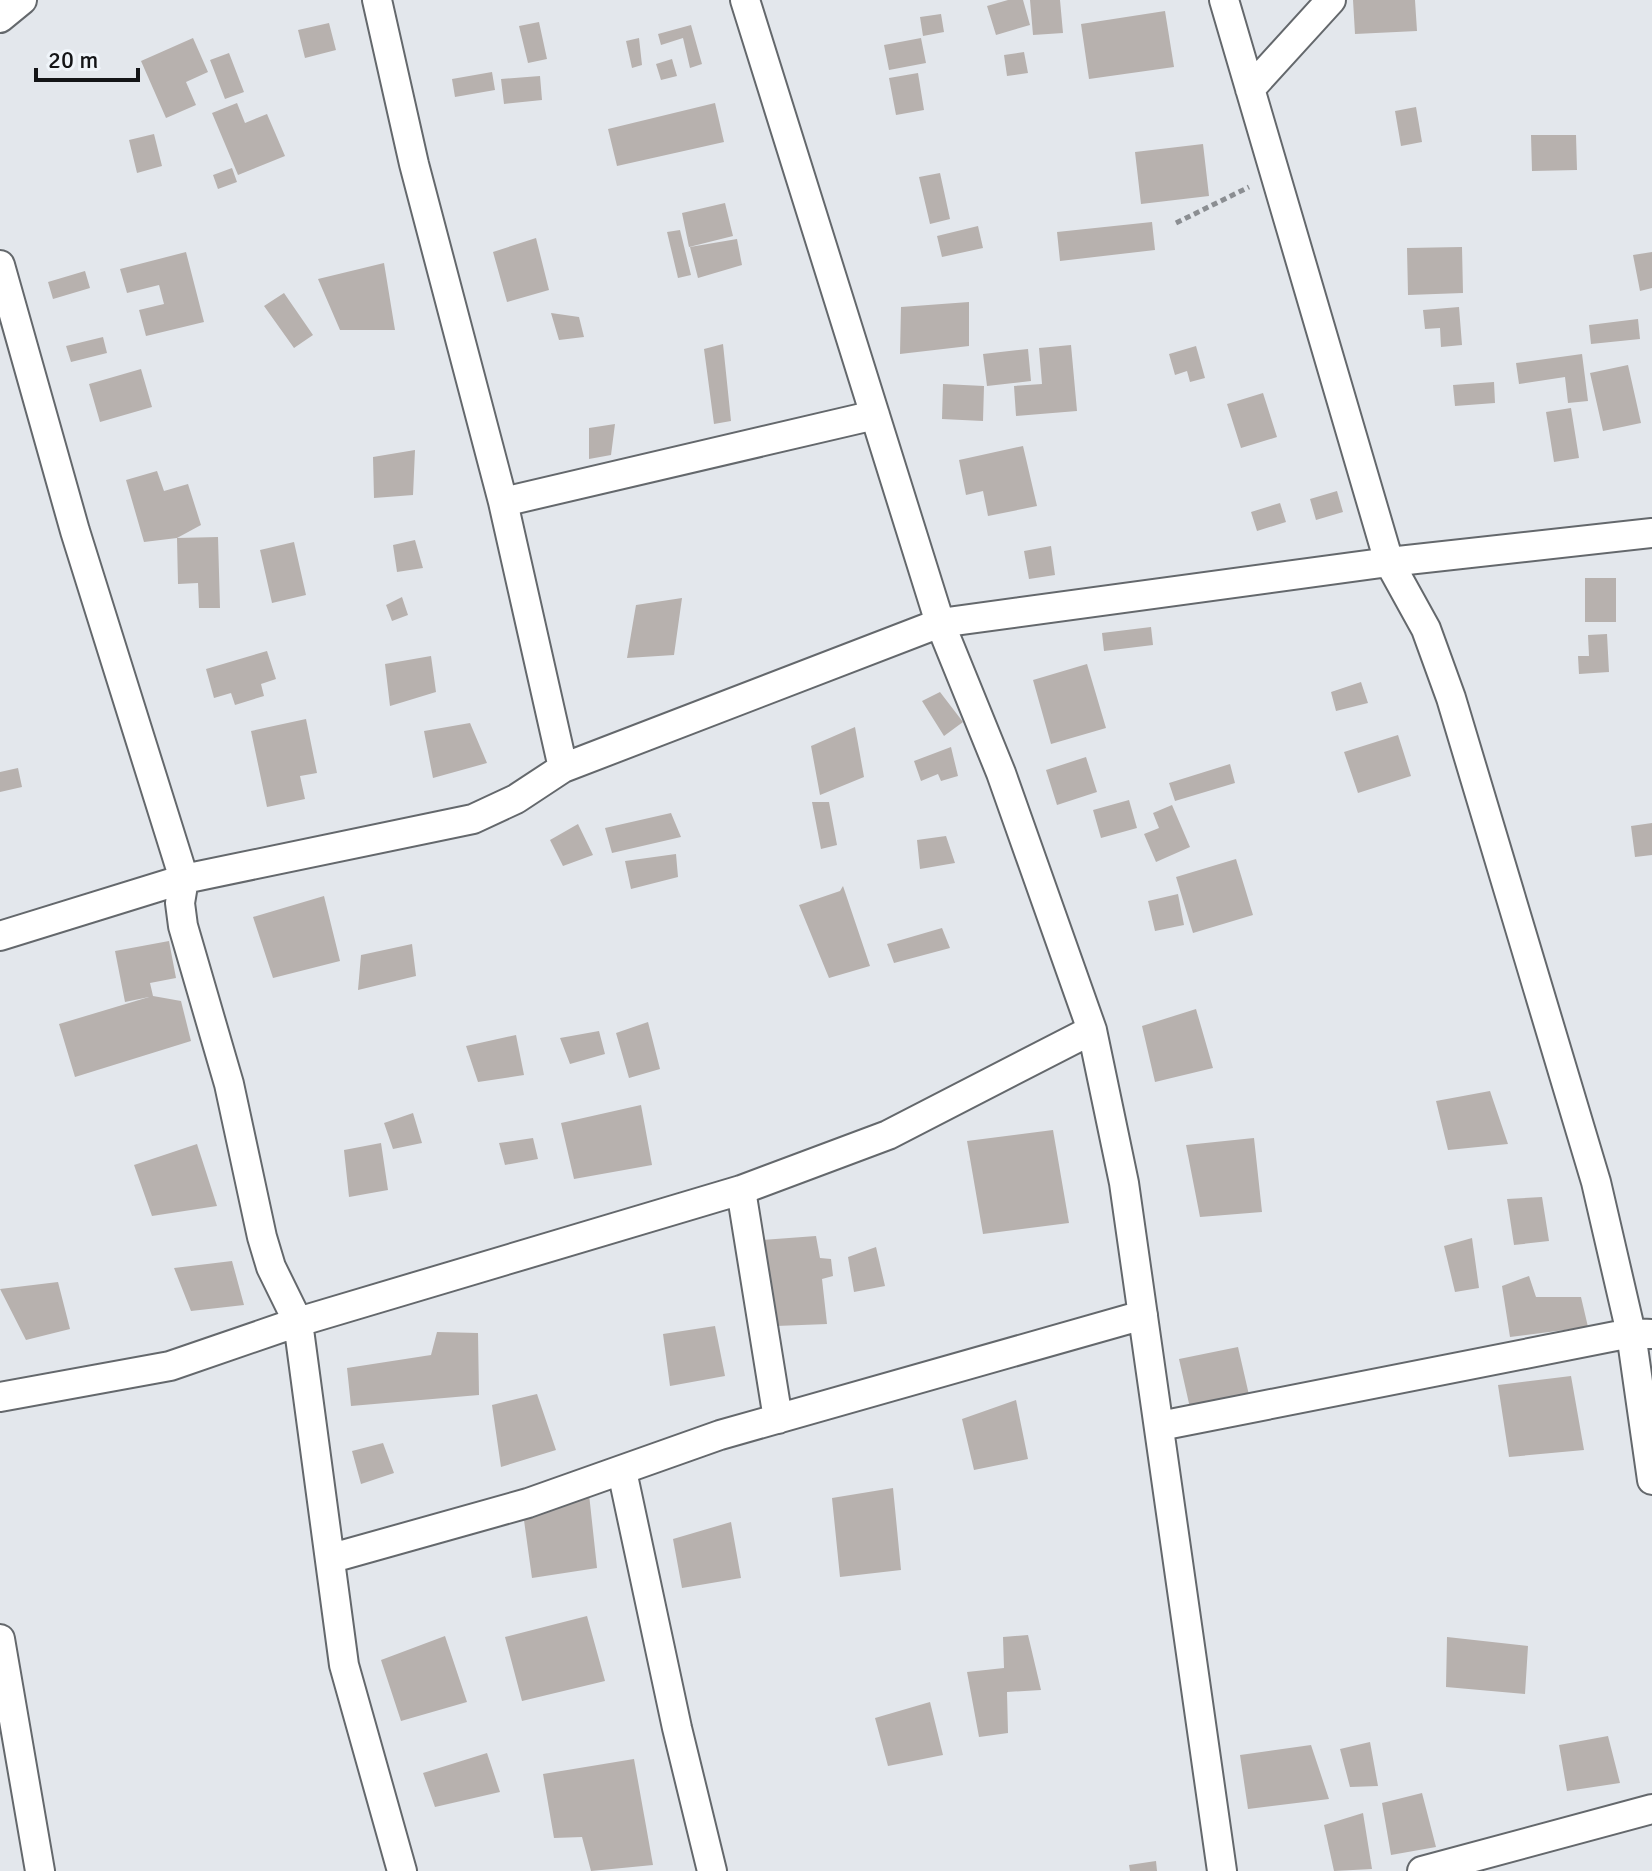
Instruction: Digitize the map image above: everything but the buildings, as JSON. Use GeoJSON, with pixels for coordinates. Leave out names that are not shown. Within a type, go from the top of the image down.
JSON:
{"type":"FeatureCollection","features":[{"type":"Feature","properties":{"kind":"street"},"geometry":{"type":"LineString","coordinates":[[0,18],[22,0]]}},
{"type":"Feature","properties":{"kind":"street"},"geometry":{"type":"LineString","coordinates":[[377,0],[414,164],[503,502],[563,768]]}},
{"type":"Feature","properties":{"kind":"street"},"geometry":{"type":"LineString","coordinates":[[745,0],[940,623],[1001,773],[1092,1030],[1119,1155],[1222,1871]]}},
{"type":"Feature","properties":{"kind":"street"},"geometry":{"type":"LineString","coordinates":[[1224,0],[1389,562],[1426,629],[1451,698],[1642,1334],[1652,1480]]}},
{"type":"Feature","properties":{"kind":"street"},"geometry":{"type":"LineString","coordinates":[[1250,89],[1331,0]]}},
{"type":"Feature","properties":{"kind":"street"},"geometry":{"type":"LineString","coordinates":[[0,265],[75,531],[184,879],[180,903],[183,926],[229,1084],[262,1237],[271,1267],[298,1322],[344,1665],[402,1871]]}},
{"type":"Feature","properties":{"kind":"street"},"geometry":{"type":"LineString","coordinates":[[503,502],[875,415]]}},
{"type":"Feature","properties":{"kind":"street"},"geometry":{"type":"LineString","coordinates":[[0,936],[184,879],[473,819],[516,799],[563,768],[940,623],[1389,562],[1652,533]]}},
{"type":"Feature","properties":{"kind":"street"},"geometry":{"type":"LineString","coordinates":[[0,1397],[170,1366],[298,1322],[741,1190],[888,1135],[1092,1030]]}},
{"type":"Feature","properties":{"kind":"street"},"geometry":{"type":"LineString","coordinates":[[741,1190],[778,1419]]}},
{"type":"Feature","properties":{"kind":"street"},"geometry":{"type":"LineString","coordinates":[[332,1558],[528,1503],[720,1435],[1143,1315]]}},
{"type":"Feature","properties":{"kind":"street"},"geometry":{"type":"LineString","coordinates":[[1160,1426],[1642,1334]]}},
{"type":"Feature","properties":{"kind":"street"},"geometry":{"type":"LineString","coordinates":[[622,1471],[673,1713],[712,1871]]}},
{"type":"Feature","properties":{"kind":"street"},"geometry":{"type":"LineString","coordinates":[[0,1639],[40,1871]]}},
{"type":"Feature","properties":{"kind":"street"},"geometry":{"type":"LineString","coordinates":[[1422,1871],[1652,1809]]}},
{"type":"Feature","properties":{"kind":"path"},"geometry":{"type":"LineString","coordinates":[[1176,223],[1275,175]]}}]}
